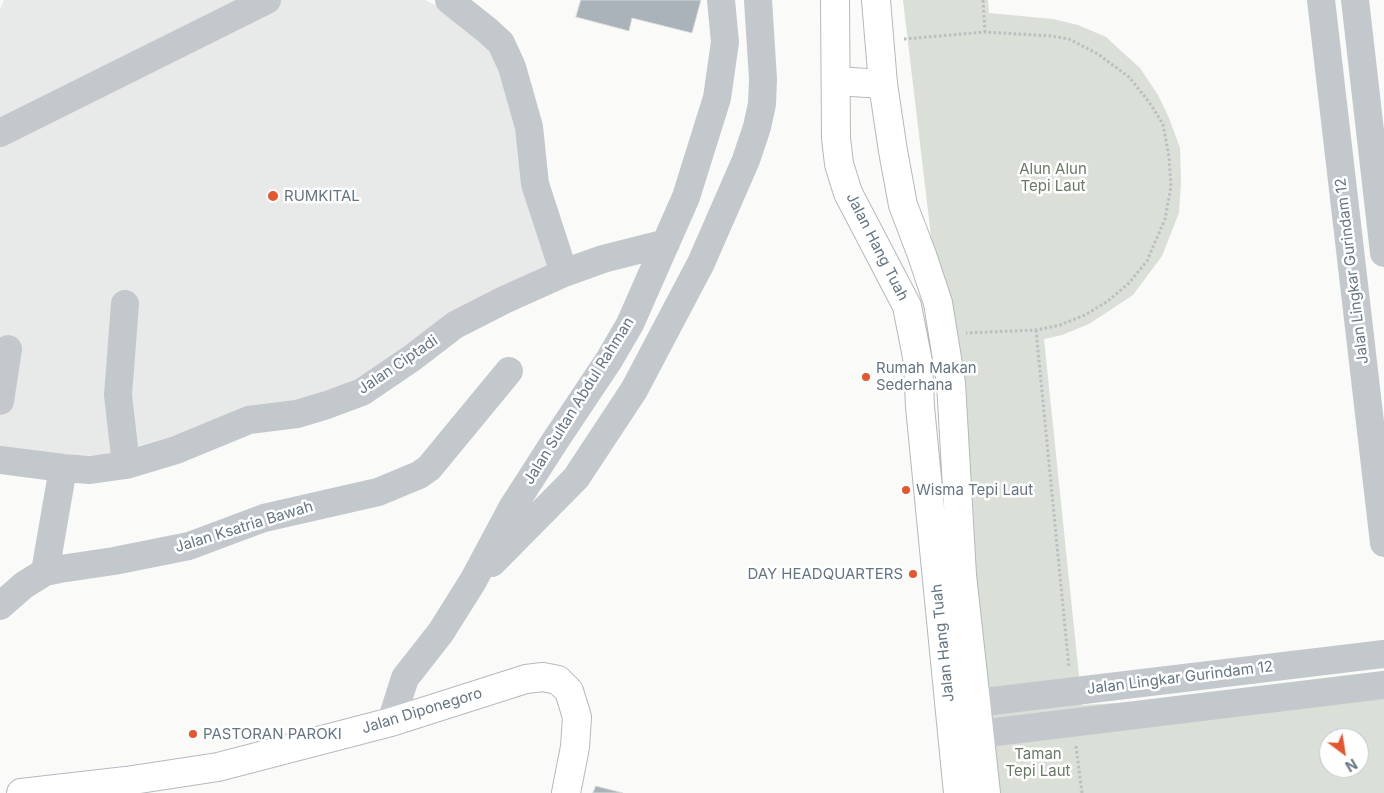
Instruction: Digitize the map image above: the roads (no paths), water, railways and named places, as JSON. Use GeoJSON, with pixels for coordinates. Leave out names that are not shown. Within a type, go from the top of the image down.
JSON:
{"type":"FeatureCollection","features":[{"type":"Feature","properties":{"kind":"main road","name":"Jalan Hang Tuah"},"geometry":{"type":"LineString","coordinates":[[835,0],[836,138],[839,164],[848,193],[907,306],[918,362],[922,426],[958,793]]}},
{"type":"Feature","properties":{"kind":"main road","name":"Jalan Hang Tuah"},"geometry":{"type":"LineString","coordinates":[[876,0],[883,84],[893,151],[904,205],[938,303],[951,383],[962,575],[986,793]]}},
{"type":"Feature","properties":{"kind":"main road"},"geometry":{"type":"LineString","coordinates":[[836,81],[883,84]]}},
{"type":"Feature","properties":{"kind":"main road","name":"Jalan Diponegoro"},"geometry":{"type":"LineString","coordinates":[[21,793],[218,768],[391,722],[526,679],[543,677],[558,680],[569,691],[577,717],[575,747],[566,793]]}},
{"type":"Feature","properties":{"kind":"street"},"geometry":{"type":"LineString","coordinates":[[0,133],[267,0]]}},
{"type":"Feature","properties":{"kind":"street"},"geometry":{"type":"LineString","coordinates":[[449,0],[501,43],[512,67],[529,127],[535,184],[564,273]]}},
{"type":"Feature","properties":{"kind":"street","name":"Jalan Sultan Abdul Rahman"},"geometry":{"type":"LineString","coordinates":[[391,722],[405,678],[441,632],[470,585],[512,508],[609,360],[630,324],[686,197],[717,98],[725,42],[721,0]]}},
{"type":"Feature","properties":{"kind":"street"},"geometry":{"type":"LineString","coordinates":[[470,585],[576,478],[634,390],[701,262],[746,160],[757,127],[762,104],[763,79],[758,0]]}},
{"type":"Feature","properties":{"kind":"street","name":"Jalan Lingkar Gurindam 12"},"geometry":{"type":"LineString","coordinates":[[1321,0],[1384,543]]}},
{"type":"Feature","properties":{"kind":"street"},"geometry":{"type":"LineString","coordinates":[[1355,0],[1384,253]]}},
{"type":"Feature","properties":{"kind":"street","name":"Jalan Ciptadi"},"geometry":{"type":"LineString","coordinates":[[0,460],[90,470],[126,465],[176,450],[249,420],[297,414],[327,405],[362,392],[412,358],[454,325],[504,300],[564,273],[603,259],[666,243]]}},
{"type":"Feature","properties":{"kind":"street"},"geometry":{"type":"LineString","coordinates":[[125,304],[118,395],[126,465]]}},
{"type":"Feature","properties":{"kind":"street"},"geometry":{"type":"LineString","coordinates":[[0,401],[8,349]]}},
{"type":"Feature","properties":{"kind":"street","name":"Jalan Ksatria Bawah"},"geometry":{"type":"LineString","coordinates":[[0,606],[24,585],[46,572],[189,546],[264,518],[378,492],[419,475],[429,468],[466,426],[509,371]]}},
{"type":"Feature","properties":{"kind":"street"},"geometry":{"type":"LineString","coordinates":[[46,572],[63,468]]}},
{"type":"Feature","properties":{"kind":"street","name":"Jalan Lingkar Gurindam 12"},"geometry":{"type":"LineString","coordinates":[[976,703],[1384,654]]}},
{"type":"Feature","properties":{"kind":"street","name":"Jalan Lingkar Gurindam 12"},"geometry":{"type":"LineString","coordinates":[[980,734],[1384,685]]}},
{"type":"Feature","properties":{"kind":"place","name":"RUMKITAL"},"geometry":{"type":"Point","coordinates":[273,196]}},
{"type":"Feature","properties":{"kind":"place","name":"Rumah Makan Sederhana"},"geometry":{"type":"Point","coordinates":[866,377]}},
{"type":"Feature","properties":{"kind":"place","name":"Wisma Tepi Laut"},"geometry":{"type":"Point","coordinates":[906,490]}},
{"type":"Feature","properties":{"kind":"place","name":"DAY HEADQUARTERS"},"geometry":{"type":"Point","coordinates":[913,574]}},
{"type":"Feature","properties":{"kind":"place","name":"PASTORAN PAROKI"},"geometry":{"type":"Point","coordinates":[193,734]}},
{"type":"Feature","properties":{"kind":"park label","name":"Alun Alun Tepi Laut"},"geometry":{"type":"Point","coordinates":[1053,178]}},
{"type":"Feature","properties":{"kind":"park label","name":"Taman Tepi Laut"},"geometry":{"type":"Point","coordinates":[1038,762]}}]}
